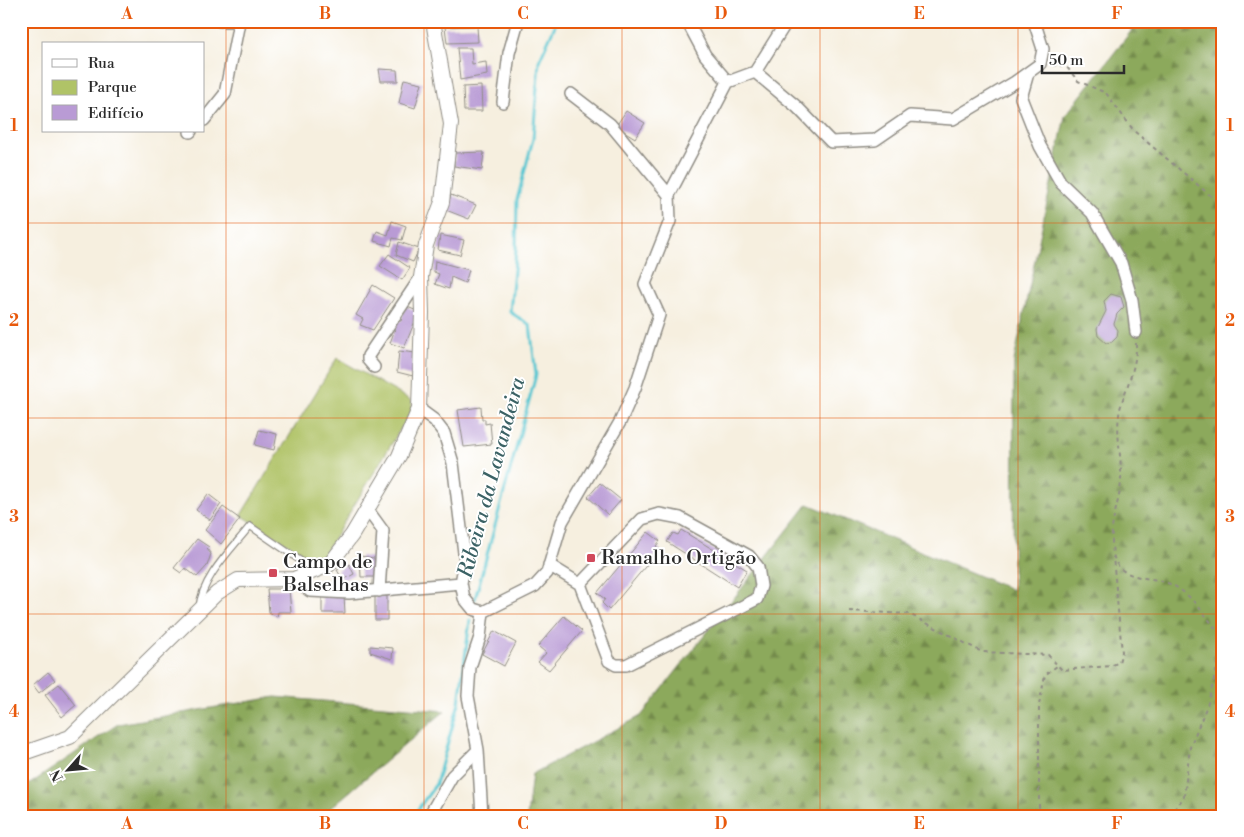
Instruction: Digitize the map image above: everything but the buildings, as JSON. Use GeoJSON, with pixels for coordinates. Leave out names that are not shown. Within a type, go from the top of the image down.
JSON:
{"type":"FeatureCollection","features":[{"type":"Feature","properties":{"kind":"street"},"geometry":{"type":"LineString","coordinates":[[205,119],[225,94],[240,21],[220,21]]}},
{"type":"Feature","properties":{"kind":"street"},"geometry":{"type":"LineString","coordinates":[[21,754],[70,737],[216,593],[238,580],[294,579],[328,565],[337,555],[367,509],[399,456],[419,409],[422,312],[421,277],[426,245],[442,202],[451,124],[433,21]]}},
{"type":"Feature","properties":{"kind":"street"},"geometry":{"type":"LineString","coordinates":[[503,102],[509,52],[518,21]]}},
{"type":"Feature","properties":{"kind":"street"},"geometry":{"type":"LineString","coordinates":[[688,21],[705,55],[728,82]]}},
{"type":"Feature","properties":{"kind":"street"},"geometry":{"type":"LineString","coordinates":[[419,409],[434,420],[444,433],[453,463],[465,562],[460,582],[464,598],[473,609],[483,612],[535,586],[547,573],[562,522],[620,422],[635,388],[656,327],[659,315],[645,284],[670,221],[669,195],[728,82],[755,72],[787,21]]}},
{"type":"Feature","properties":{"kind":"street"},"geometry":{"type":"LineString","coordinates":[[755,72],[797,107],[831,142],[875,140],[910,116],[953,119],[1028,73],[1040,64],[1042,49],[1034,21]]}},
{"type":"Feature","properties":{"kind":"street"},"geometry":{"type":"LineString","coordinates":[[1028,73],[1021,98],[1040,146],[1061,183],[1092,213],[1120,263],[1132,300],[1136,332]]}},
{"type":"Feature","properties":{"kind":"street"},"geometry":{"type":"LineString","coordinates":[[571,94],[610,124],[669,195]]}},
{"type":"Feature","properties":{"kind":"street"},"geometry":{"type":"LineString","coordinates":[[374,367],[368,360],[368,356],[421,277]]}},
{"type":"Feature","properties":{"kind":"street"},"geometry":{"type":"LineString","coordinates":[[367,509],[383,531],[379,591]]}},
{"type":"Feature","properties":{"kind":"street"},"geometry":{"type":"LineString","coordinates":[[549,565],[580,584],[609,660],[616,665],[626,665],[757,599],[761,586],[758,567],[749,556],[680,518],[659,514],[642,519],[580,584]]}},
{"type":"Feature","properties":{"kind":"street"},"geometry":{"type":"LineString","coordinates":[[294,579],[310,591],[349,593],[460,582]]}},
{"type":"Feature","properties":{"kind":"street"},"geometry":{"type":"LineString","coordinates":[[482,816],[478,750],[468,696],[470,667],[480,637],[483,612]]}},
{"type":"Feature","properties":{"kind":"street"},"geometry":{"type":"LineString","coordinates":[[429,816],[452,776],[478,750]]}},
{"type":"Feature","properties":{"kind":"lane"},"geometry":{"type":"LineString","coordinates":[[198,612],[200,597],[215,569],[250,526],[316,571]]}},
{"type":"Feature","properties":{"kind":"path"},"geometry":{"type":"LineString","coordinates":[[1040,64],[1066,66],[1078,81],[1106,93],[1134,131],[1218,202],[1223,203]]}},
{"type":"Feature","properties":{"kind":"path"},"geometry":{"type":"LineString","coordinates":[[1218,202],[1220,233],[1219,336],[1223,360]]}},
{"type":"Feature","properties":{"kind":"path"},"geometry":{"type":"LineString","coordinates":[[849,610],[909,614],[982,652],[1048,655],[1062,670],[1111,666],[1119,662],[1122,652],[1111,534],[1119,502],[1121,479],[1117,432],[1121,408],[1137,356],[1136,332]]}},
{"type":"Feature","properties":{"kind":"path"},"geometry":{"type":"LineString","coordinates":[[1113,557],[1121,569],[1130,574],[1162,580],[1185,594],[1223,638]]}},
{"type":"Feature","properties":{"kind":"path"},"geometry":{"type":"LineString","coordinates":[[1169,816],[1184,796],[1190,747],[1208,703],[1223,643]]}},
{"type":"Feature","properties":{"kind":"path"},"geometry":{"type":"LineString","coordinates":[[1039,816],[1039,705],[1045,675],[1057,666]]}},
{"type":"Feature","properties":{"kind":"green space"},"geometry":{"type":"Polygon","coordinates":[[[1139,21],[1223,21],[1223,816],[527,816],[532,774],[641,716],[808,504],[1013,590],[1014,361],[1065,116],[1139,21]]]}},
{"type":"Feature","properties":{"kind":"green space"},"geometry":{"type":"Polygon","coordinates":[[[337,358],[412,401],[411,412],[322,558],[312,560],[241,515],[337,358]]]}},
{"type":"Feature","properties":{"kind":"green space"},"geometry":{"type":"Polygon","coordinates":[[[275,697],[445,711],[321,816],[21,816],[21,790],[118,724],[275,697]]]}},
{"type":"Feature","properties":{"kind":"waterway","name":"Ribeira da Lavandeira"},"geometry":{"type":"LineString","coordinates":[[475,599],[536,375],[530,325],[510,312],[516,250],[517,200],[533,139],[539,61],[557,21]]}},
{"type":"Feature","properties":{"kind":"waterway","name":"Ribeira da Lavandeira"},"geometry":{"type":"LineString","coordinates":[[413,816],[436,784],[459,703],[470,620]]}},
{"type":"Feature","properties":{"kind":"place","name":"Ramalho Ortigão"},"geometry":{"type":"Point","coordinates":[591,558]}},
{"type":"Feature","properties":{"kind":"place","name":"Campo de Balselhas"},"geometry":{"type":"Point","coordinates":[273,573]}}]}
